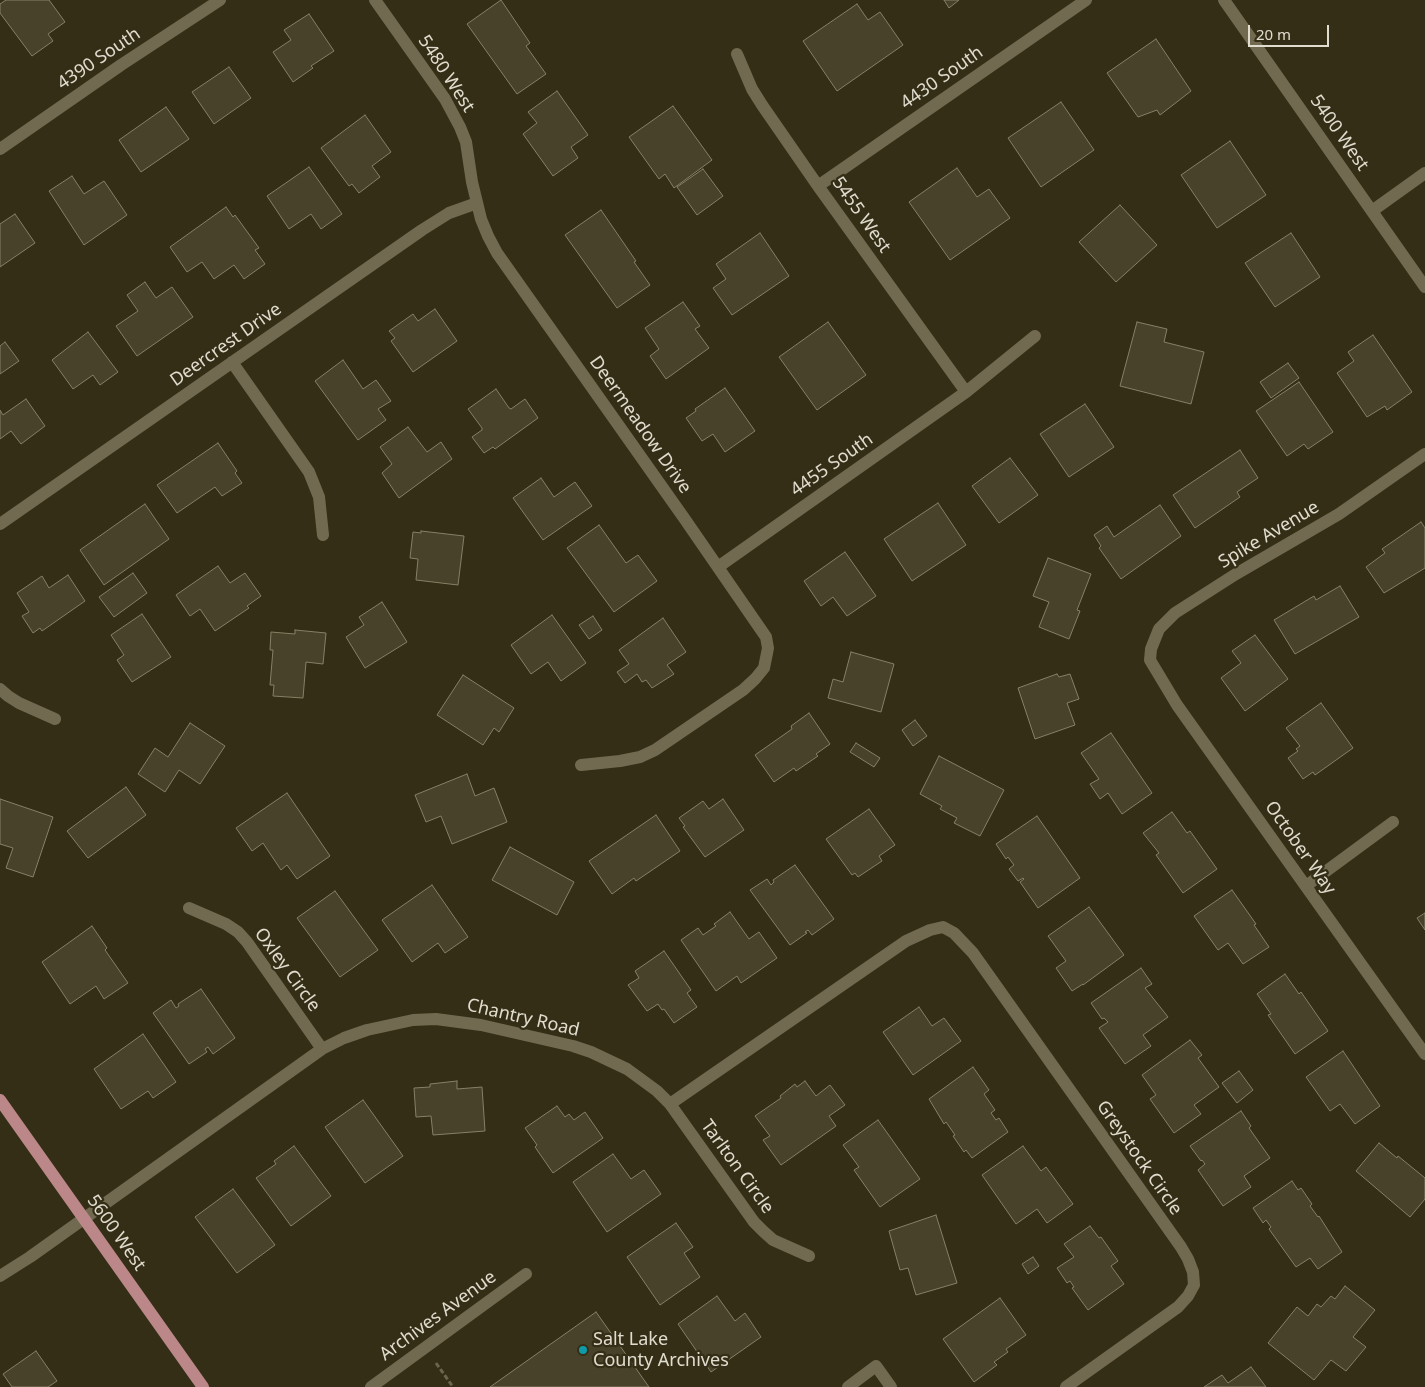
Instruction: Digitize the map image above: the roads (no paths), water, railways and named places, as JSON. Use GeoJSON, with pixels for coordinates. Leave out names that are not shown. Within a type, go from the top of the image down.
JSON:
{"type":"FeatureCollection","features":[{"type":"Feature","properties":{"kind":"main road","name":"5600 West"},"geometry":{"type":"LineString","coordinates":[[0,1100],[203,1387]]}},
{"type":"Feature","properties":{"kind":"street","name":"4390 South"},"geometry":{"type":"LineString","coordinates":[[0,149],[121,65],[220,0]]}},
{"type":"Feature","properties":{"kind":"street","name":"5480 West"},"geometry":{"type":"LineString","coordinates":[[375,0],[453,112],[466,142],[477,203]]}},
{"type":"Feature","properties":{"kind":"street","name":"4430 South"},"geometry":{"type":"LineString","coordinates":[[818,186],[1086,0]]}},
{"type":"Feature","properties":{"kind":"street","name":"5400 West"},"geometry":{"type":"LineString","coordinates":[[1224,0],[1425,287]]}},
{"type":"Feature","properties":{"kind":"street","name":"5455 West"},"geometry":{"type":"LineString","coordinates":[[737,54],[752,89],[818,186],[966,392]]}},
{"type":"Feature","properties":{"kind":"street"},"geometry":{"type":"LineString","coordinates":[[1372,211],[1425,173]]}},
{"type":"Feature","properties":{"kind":"street","name":"Deercrest Drive"},"geometry":{"type":"LineString","coordinates":[[0,524],[435,221],[449,212],[477,203]]}},
{"type":"Feature","properties":{"kind":"street","name":"Deermeadow Drive"},"geometry":{"type":"LineString","coordinates":[[477,203],[488,236],[508,269],[766,637],[768,648],[764,668],[743,690],[655,750],[640,757],[581,765]]}},
{"type":"Feature","properties":{"kind":"street","name":"4455 South"},"geometry":{"type":"LineString","coordinates":[[718,568],[966,392],[1035,336]]}},
{"type":"Feature","properties":{"kind":"street"},"geometry":{"type":"LineString","coordinates":[[232,362],[309,472],[319,497],[323,535]]}},
{"type":"Feature","properties":{"kind":"street","name":"Spike Avenue"},"geometry":{"type":"LineString","coordinates":[[1150,660],[1150,649],[1159,629],[1175,613],[1236,574],[1339,514],[1425,454]]}},
{"type":"Feature","properties":{"kind":"street","name":"October Way"},"geometry":{"type":"LineString","coordinates":[[1150,660],[1177,704],[1425,1054]]}},
{"type":"Feature","properties":{"kind":"street"},"geometry":{"type":"LineString","coordinates":[[0,689],[19,703],[55,719]]}},
{"type":"Feature","properties":{"kind":"street"},"geometry":{"type":"LineString","coordinates":[[1306,886],[1393,822]]}},
{"type":"Feature","properties":{"kind":"street","name":"Oxley Circle"},"geometry":{"type":"LineString","coordinates":[[189,908],[226,924],[238,932],[322,1049]]}},
{"type":"Feature","properties":{"kind":"street","name":"Greystock Circle"},"geometry":{"type":"LineString","coordinates":[[670,1104],[906,941],[930,930],[943,927],[954,933],[973,953],[1181,1248],[1188,1258],[1193,1272],[1194,1285],[1188,1296],[1178,1307],[1066,1387]]}},
{"type":"Feature","properties":{"kind":"street","name":"Chantry Road"},"geometry":{"type":"LineString","coordinates":[[0,1276],[30,1258],[322,1049],[344,1038],[390,1023],[436,1019],[458,1021],[527,1035],[591,1052],[621,1066],[643,1080],[670,1104]]}},
{"type":"Feature","properties":{"kind":"street","name":"Tarlton Circle"},"geometry":{"type":"LineString","coordinates":[[670,1104],[762,1231],[773,1240],[809,1256]]}},
{"type":"Feature","properties":{"kind":"street","name":"Archives Avenue"},"geometry":{"type":"LineString","coordinates":[[371,1387],[526,1274]]}},
{"type":"Feature","properties":{"kind":"street"},"geometry":{"type":"LineString","coordinates":[[848,1387],[876,1366],[891,1387]]}},
{"type":"Feature","properties":{"kind":"place","name":"Salt Lake County Archives"},"geometry":{"type":"Point","coordinates":[583,1350]}}]}
